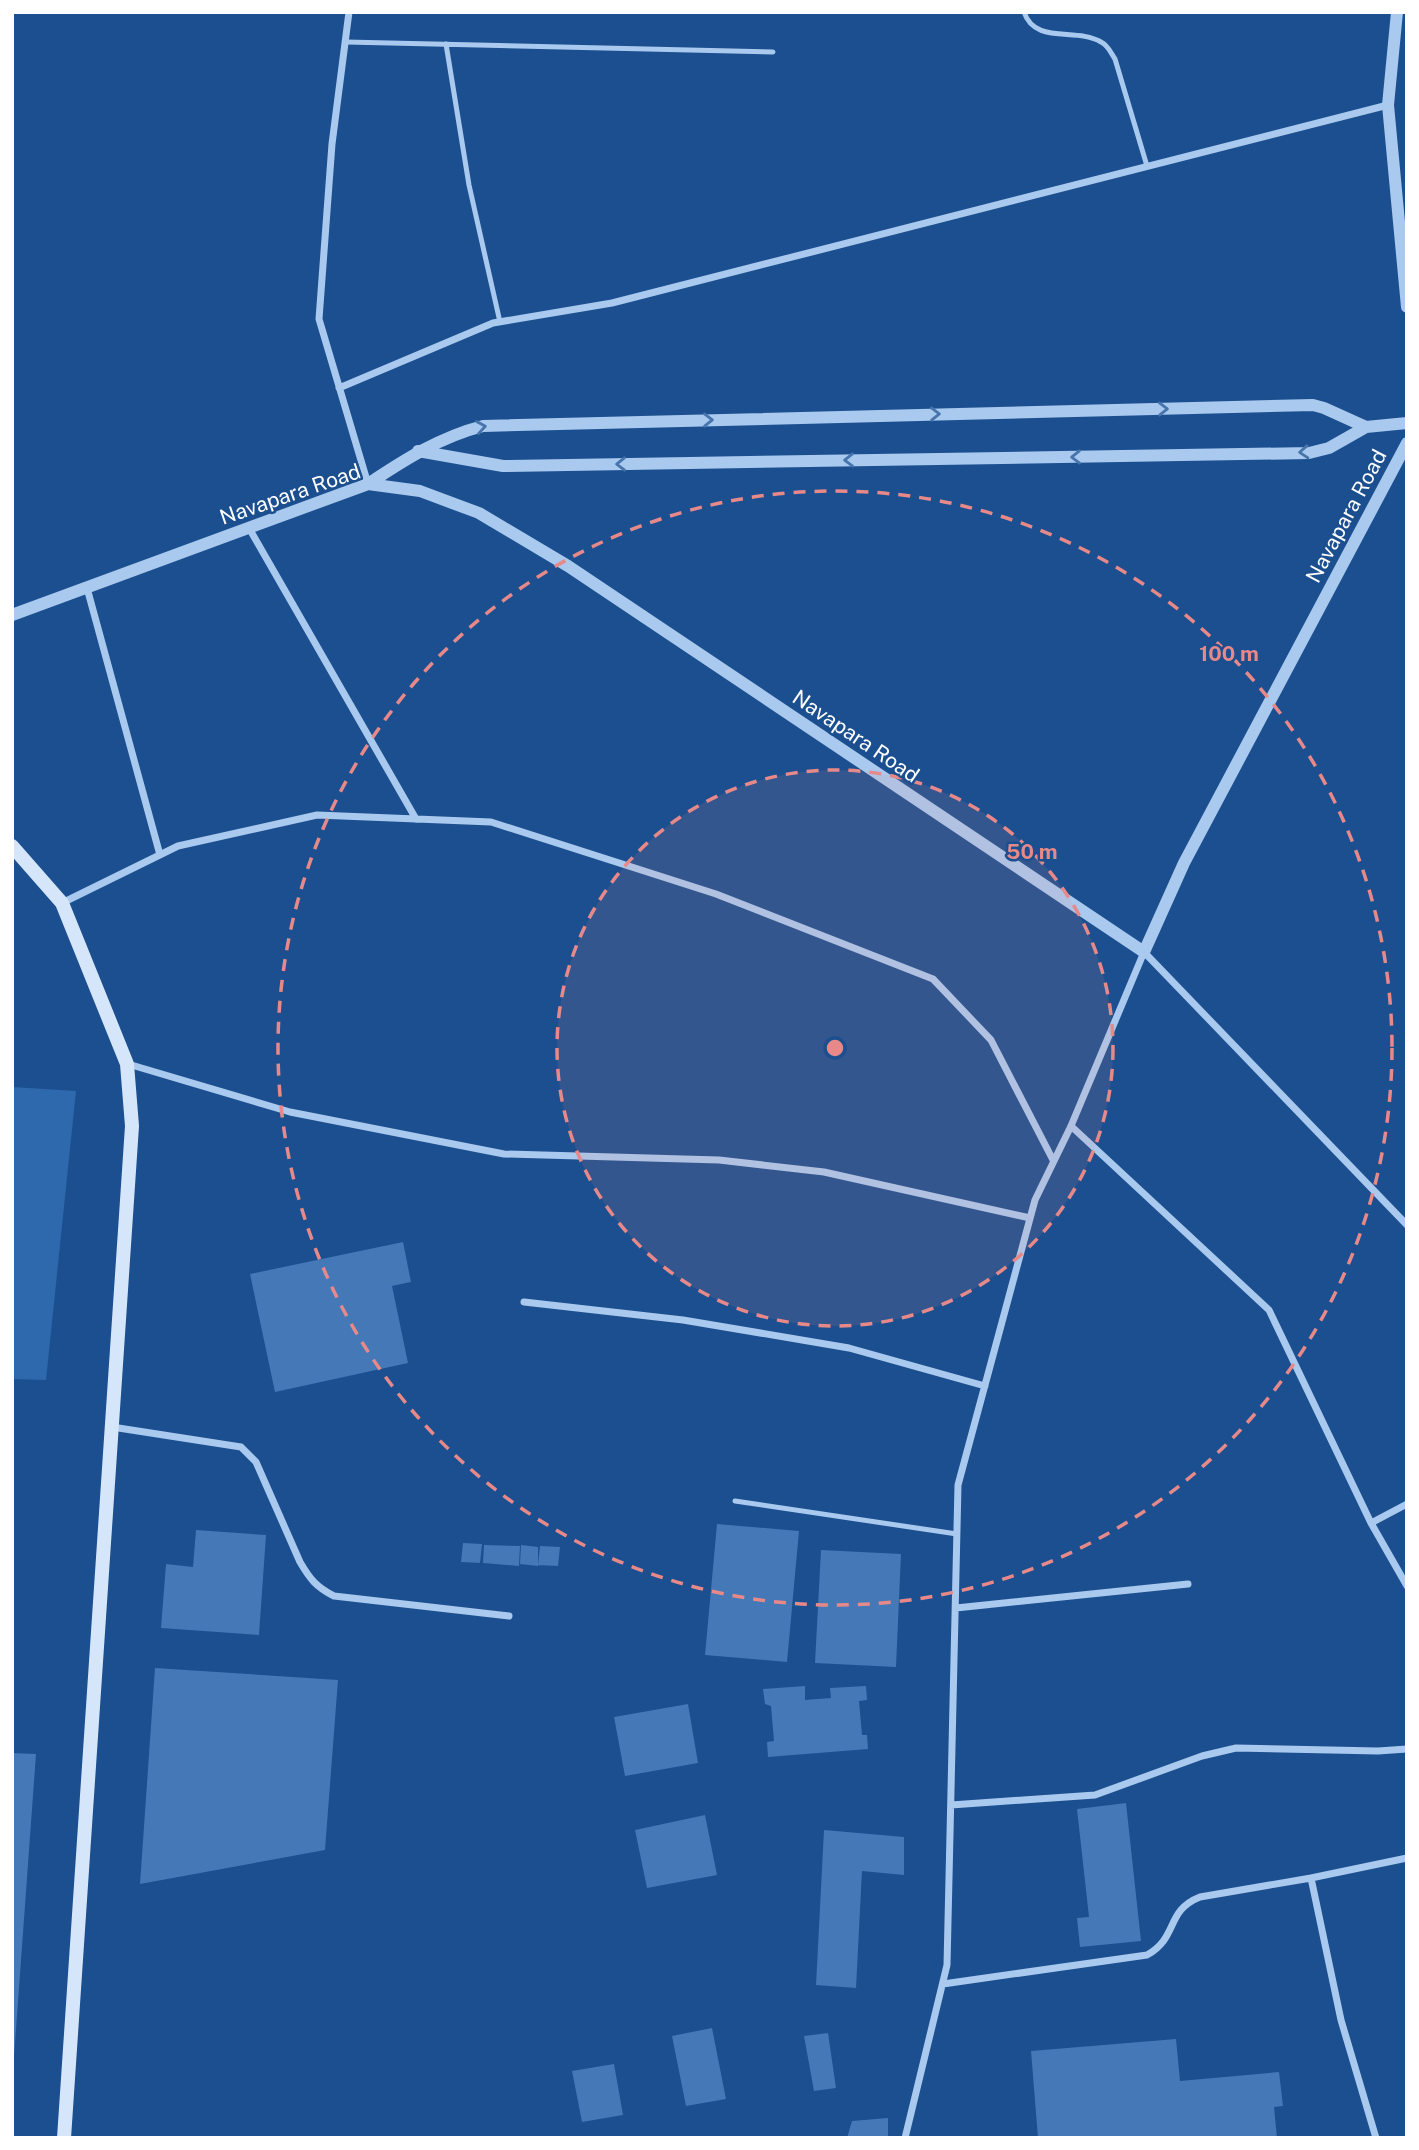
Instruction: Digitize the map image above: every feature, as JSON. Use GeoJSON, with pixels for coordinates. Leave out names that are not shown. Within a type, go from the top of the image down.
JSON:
{"type":"FeatureCollection","features":[{"type":"Feature","properties":{"kind":"main road"},"geometry":{"type":"LineString","coordinates":[[12,846],[62,903],[127,1064],[132,1126],[64,2138]]}},
{"type":"Feature","properties":{"kind":"street"},"geometry":{"type":"LineString","coordinates":[[349,12],[332,144],[319,319],[368,484],[417,451],[483,426],[1313,405],[1366,427]]}},
{"type":"Feature","properties":{"kind":"street"},"geometry":{"type":"LineString","coordinates":[[1397,12],[1388,105],[1407,307]]}},
{"type":"Feature","properties":{"kind":"street"},"geometry":{"type":"LineString","coordinates":[[339,388],[493,323],[612,303],[1388,105]]}},
{"type":"Feature","properties":{"kind":"street"},"geometry":{"type":"LineString","coordinates":[[417,451],[503,466],[1309,453],[1329,448],[1366,427],[1407,423]]}},
{"type":"Feature","properties":{"kind":"street","name":"Navapara Road"},"geometry":{"type":"LineString","coordinates":[[12,615],[368,484],[420,491],[479,513],[568,566],[1144,952],[1184,863],[1407,443]]}},
{"type":"Feature","properties":{"kind":"street"},"geometry":{"type":"LineString","coordinates":[[249,528],[416,819]]}},
{"type":"Feature","properties":{"kind":"street"},"geometry":{"type":"LineString","coordinates":[[86,588],[160,855]]}},
{"type":"Feature","properties":{"kind":"street"},"geometry":{"type":"LineString","coordinates":[[62,903],[178,846],[317,815],[491,822],[716,894],[933,979],[990,1040],[1053,1160]]}},
{"type":"Feature","properties":{"kind":"street"},"geometry":{"type":"LineString","coordinates":[[905,2138],[947,1965],[958,1485],[1035,1200],[1071,1126],[1144,952],[1407,1225]]}},
{"type":"Feature","properties":{"kind":"street"},"geometry":{"type":"LineString","coordinates":[[127,1064],[290,1112],[504,1154],[719,1160],[824,1172],[1030,1218]]}},
{"type":"Feature","properties":{"kind":"street"},"geometry":{"type":"LineString","coordinates":[[1071,1126],[1269,1310],[1371,1523],[1407,1586]]}},
{"type":"Feature","properties":{"kind":"street"},"geometry":{"type":"LineString","coordinates":[[524,1302],[683,1320],[849,1348],[985,1386]]}},
{"type":"Feature","properties":{"kind":"street"},"geometry":{"type":"LineString","coordinates":[[112,1427],[241,1447],[256,1462],[307,1574],[319,1588],[334,1596],[509,1615]]}},
{"type":"Feature","properties":{"kind":"street"},"geometry":{"type":"LineString","coordinates":[[1371,1523],[1407,1504]]}},
{"type":"Feature","properties":{"kind":"street"},"geometry":{"type":"LineString","coordinates":[[956,1608],[1188,1584]]}},
{"type":"Feature","properties":{"kind":"street"},"geometry":{"type":"LineString","coordinates":[[951,1805],[1094,1795],[1202,1756],[1236,1748],[1378,1751],[1407,1749]]}},
{"type":"Feature","properties":{"kind":"street"},"geometry":{"type":"LineString","coordinates":[[943,1984],[1147,1955],[1160,1948],[1186,1902],[1200,1897],[1407,1858]]}},
{"type":"Feature","properties":{"kind":"street"},"geometry":{"type":"LineString","coordinates":[[1311,1878],[1341,2020],[1376,2138]]}},
{"type":"Feature","properties":{"kind":"lane"},"geometry":{"type":"LineString","coordinates":[[1024,12],[1029,24],[1040,31],[1090,38],[1101,41],[1109,49],[1115,59],[1147,166]]}},
{"type":"Feature","properties":{"kind":"lane"},"geometry":{"type":"LineString","coordinates":[[346,42],[773,52]]}},
{"type":"Feature","properties":{"kind":"lane"},"geometry":{"type":"LineString","coordinates":[[446,44],[469,185],[500,322]]}},
{"type":"Feature","properties":{"kind":"lane"},"geometry":{"type":"LineString","coordinates":[[735,1501],[957,1534]]}},
{"type":"Feature","properties":{"kind":"shaded area"},"geometry":{"type":"Polygon","coordinates":[[[12,1087],[76,1091],[46,1380],[12,1379],[12,1087]]]}},
{"type":"Feature","properties":{"kind":"building"},"geometry":{"type":"Polygon","coordinates":[[[403,1242],[411,1282],[392,1286],[408,1363],[275,1392],[250,1274],[403,1242]]]}},
{"type":"Feature","properties":{"kind":"building"},"geometry":{"type":"Polygon","coordinates":[[[717,1524],[799,1531],[787,1662],[705,1655],[717,1524]]]}},
{"type":"Feature","properties":{"kind":"building"},"geometry":{"type":"Polygon","coordinates":[[[196,1530],[266,1535],[259,1635],[161,1628],[166,1564],[193,1567],[196,1530]]]}},
{"type":"Feature","properties":{"kind":"building"},"geometry":{"type":"Polygon","coordinates":[[[463,1543],[482,1544],[480,1563],[461,1562],[463,1543]]]}},
{"type":"Feature","properties":{"kind":"building"},"geometry":{"type":"Polygon","coordinates":[[[484,1545],[520,1546],[519,1566],[483,1563],[484,1545]]]}},
{"type":"Feature","properties":{"kind":"building"},"geometry":{"type":"Polygon","coordinates":[[[521,1545],[538,1547],[538,1566],[520,1564],[521,1545]]]}},
{"type":"Feature","properties":{"kind":"building"},"geometry":{"type":"Polygon","coordinates":[[[540,1546],[560,1547],[558,1566],[538,1565],[540,1546]]]}},
{"type":"Feature","properties":{"kind":"building"},"geometry":{"type":"Polygon","coordinates":[[[821,1550],[901,1554],[896,1667],[815,1663],[821,1550]]]}},
{"type":"Feature","properties":{"kind":"building"},"geometry":{"type":"Polygon","coordinates":[[[155,1668],[338,1680],[325,1850],[140,1884],[155,1668]]]}},
{"type":"Feature","properties":{"kind":"building"},"geometry":{"type":"Polygon","coordinates":[[[805,1686],[805,1700],[831,1698],[830,1688],[866,1686],[867,1700],[859,1701],[862,1735],[867,1735],[868,1749],[768,1757],[767,1742],[774,1741],[771,1706],[765,1704],[763,1689],[805,1686]]]}},
{"type":"Feature","properties":{"kind":"building"},"geometry":{"type":"Polygon","coordinates":[[[688,1704],[698,1763],[625,1776],[614,1717],[688,1704]]]}},
{"type":"Feature","properties":{"kind":"building"},"geometry":{"type":"Polygon","coordinates":[[[12,1753],[36,1754],[14,2057],[12,2057],[12,1753]]]}},
{"type":"Feature","properties":{"kind":"building"},"geometry":{"type":"Polygon","coordinates":[[[1126,1803],[1141,1941],[1080,1947],[1077,1918],[1089,1917],[1077,1809],[1126,1803]]]}},
{"type":"Feature","properties":{"kind":"building"},"geometry":{"type":"Polygon","coordinates":[[[705,1815],[717,1875],[647,1888],[635,1830],[705,1815]]]}},
{"type":"Feature","properties":{"kind":"building"},"geometry":{"type":"Polygon","coordinates":[[[824,1830],[904,1837],[904,1875],[862,1871],[856,1988],[816,1985],[824,1830]]]}},
{"type":"Feature","properties":{"kind":"building"},"geometry":{"type":"Polygon","coordinates":[[[712,2028],[726,2099],[686,2106],[672,2036],[712,2028]]]}},
{"type":"Feature","properties":{"kind":"building"},"geometry":{"type":"Polygon","coordinates":[[[828,2033],[836,2088],[814,2091],[804,2036],[828,2033]]]}},
{"type":"Feature","properties":{"kind":"building"},"geometry":{"type":"Polygon","coordinates":[[[1176,2039],[1180,2081],[1279,2072],[1283,2106],[1274,2107],[1277,2138],[1038,2138],[1031,2051],[1176,2039]]]}},
{"type":"Feature","properties":{"kind":"building"},"geometry":{"type":"Polygon","coordinates":[[[614,2064],[623,2115],[582,2122],[572,2071],[614,2064]]]}},
{"type":"Feature","properties":{"kind":"building"},"geometry":{"type":"Polygon","coordinates":[[[888,2118],[888,2138],[847,2138],[852,2121],[888,2118]]]}}]}
